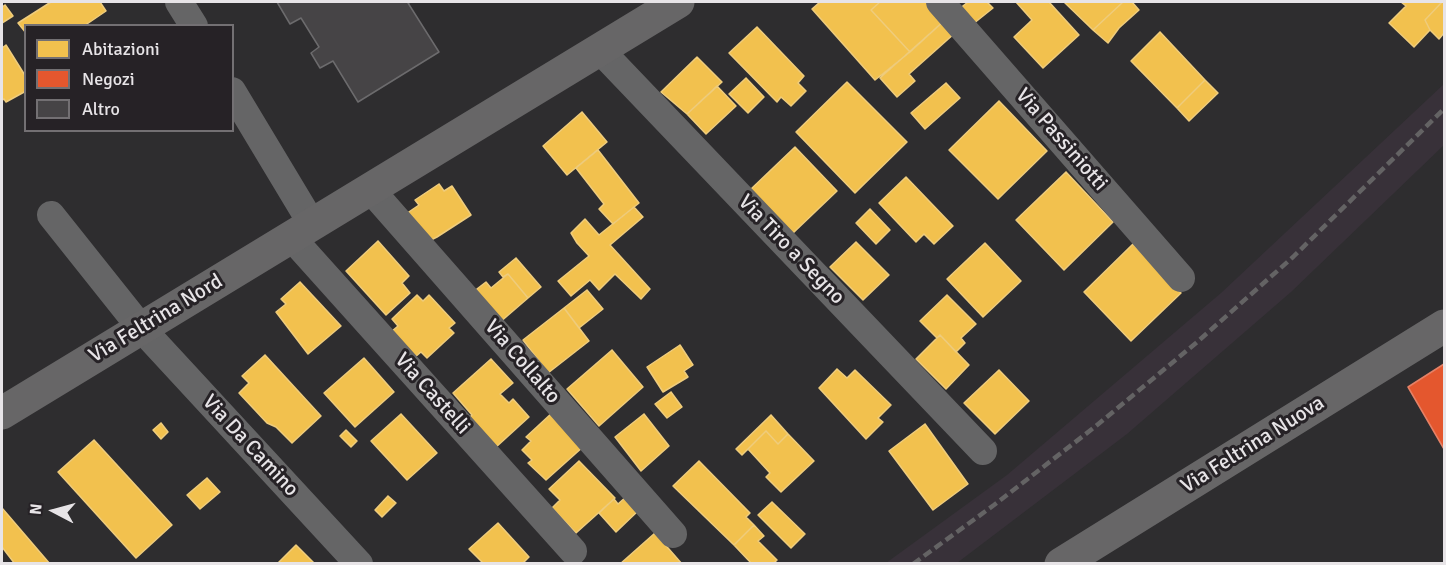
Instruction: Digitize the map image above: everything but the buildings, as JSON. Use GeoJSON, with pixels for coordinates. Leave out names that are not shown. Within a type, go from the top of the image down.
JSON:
{"type":"FeatureCollection","features":[{"type":"Feature","properties":{"kind":"main road","name":"Via Feltrina Nord"},"geometry":{"type":"LineString","coordinates":[[2,413],[678,2]]}},
{"type":"Feature","properties":{"kind":"main road","name":"Via Feltrina Nuova"},"geometry":{"type":"LineString","coordinates":[[1061,564],[1444,326]]}},
{"type":"Feature","properties":{"kind":"street"},"geometry":{"type":"LineString","coordinates":[[179,2],[193,24]]}},
{"type":"Feature","properties":{"kind":"street","name":"Via Passiniotti"},"geometry":{"type":"LineString","coordinates":[[940,2],[1181,278]]}},
{"type":"Feature","properties":{"kind":"street","name":"Via Tiro a Segno"},"geometry":{"type":"LineString","coordinates":[[599,49],[983,452]]}},
{"type":"Feature","properties":{"kind":"street"},"geometry":{"type":"LineString","coordinates":[[234,95],[301,231]]}},
{"type":"Feature","properties":{"kind":"street","name":"Via Collalto"},"geometry":{"type":"LineString","coordinates":[[370,189],[673,534]]}},
{"type":"Feature","properties":{"kind":"street","name":"Via Da Camino"},"geometry":{"type":"LineString","coordinates":[[51,215],[141,328],[359,564]]}},
{"type":"Feature","properties":{"kind":"street","name":"Via Castelli"},"geometry":{"type":"LineString","coordinates":[[301,231],[573,551]]}},
{"type":"Feature","properties":{"kind":"shaded area"},"geometry":{"type":"Polygon","coordinates":[[[1444,84],[1444,145],[1291,292],[1127,434],[957,563],[886,563],[1007,475],[1221,293],[1444,84]]]}},
{"type":"Feature","properties":{"kind":"railway"},"geometry":{"type":"LineString","coordinates":[[913,564],[1096,426],[1196,343],[1293,257],[1444,109]]}}]}
